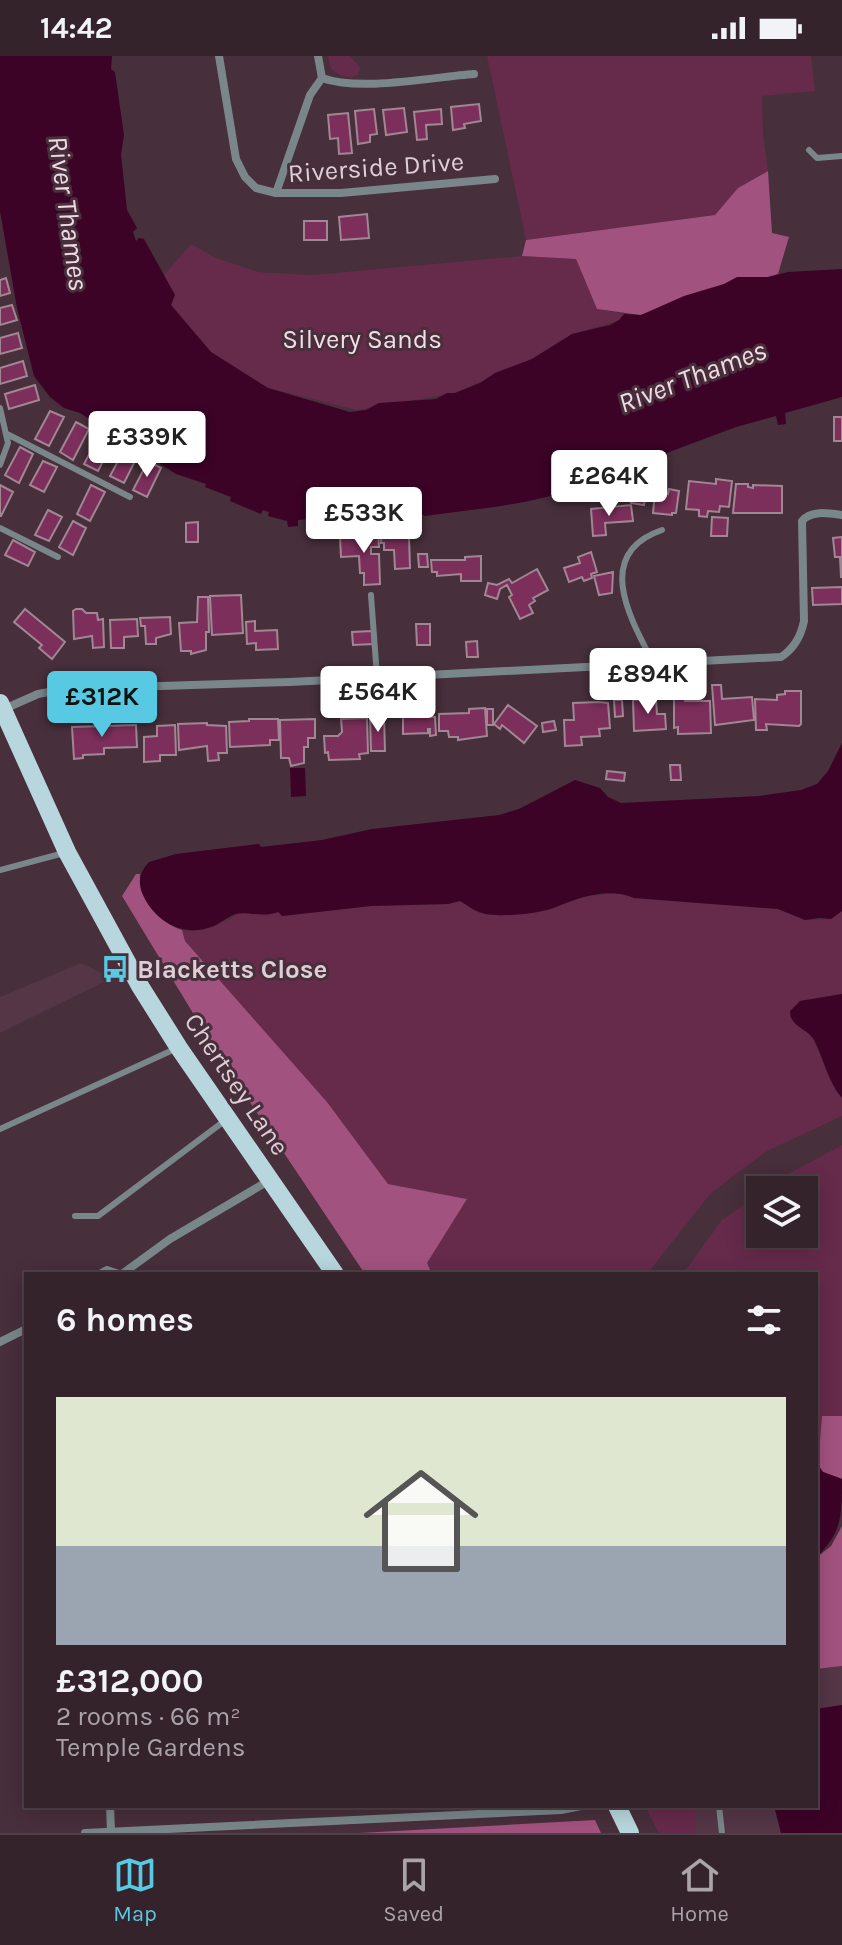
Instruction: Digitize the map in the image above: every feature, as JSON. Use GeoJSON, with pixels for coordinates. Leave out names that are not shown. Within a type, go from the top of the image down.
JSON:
{"type":"FeatureCollection","features":[{"type":"Feature","properties":{"kind":"main road","name":"Chertsey Lane"},"geometry":{"type":"LineString","coordinates":[[1,706],[67,852],[134,975],[179,1048],[334,1272]]}},
{"type":"Feature","properties":{"kind":"main road"},"geometry":{"type":"LineString","coordinates":[[618,1808],[630,1833]]}},
{"type":"Feature","properties":{"kind":"street","name":"Riverside Drive"},"geometry":{"type":"LineString","coordinates":[[219,56],[236,159],[245,177],[256,188],[276,193],[341,193],[495,179]]}},
{"type":"Feature","properties":{"kind":"street"},"geometry":{"type":"LineString","coordinates":[[276,193],[310,95],[322,78],[318,56]]}},
{"type":"Feature","properties":{"kind":"street"},"geometry":{"type":"LineString","coordinates":[[322,78],[336,83],[359,84],[474,74]]}},
{"type":"Feature","properties":{"kind":"street"},"geometry":{"type":"LineString","coordinates":[[1,706],[65,689],[781,657],[790,651],[801,635],[804,621],[802,521],[806,516],[822,513],[842,515]]}},
{"type":"Feature","properties":{"kind":"street"},"geometry":{"type":"LineString","coordinates":[[123,1272],[170,1239],[271,1180]]}},
{"type":"Feature","properties":{"kind":"street"},"geometry":{"type":"LineString","coordinates":[[0,1342],[24,1330]]}},
{"type":"Feature","properties":{"kind":"street"},"geometry":{"type":"LineString","coordinates":[[110,1808],[111,1832]]}},
{"type":"Feature","properties":{"kind":"street"},"geometry":{"type":"LineString","coordinates":[[85,1833],[571,1808]]}},
{"type":"Feature","properties":{"kind":"lane"},"geometry":{"type":"LineString","coordinates":[[809,150],[817,158],[842,156]]}},
{"type":"Feature","properties":{"kind":"lane"},"geometry":{"type":"LineString","coordinates":[[0,408],[7,434],[5,454],[0,465]]}},
{"type":"Feature","properties":{"kind":"lane"},"geometry":{"type":"LineString","coordinates":[[7,434],[130,497]]}},
{"type":"Feature","properties":{"kind":"lane"},"geometry":{"type":"LineString","coordinates":[[0,528],[58,557]]}},
{"type":"Feature","properties":{"kind":"lane"},"geometry":{"type":"LineString","coordinates":[[654,664],[627,610],[622,576],[634,546],[646,535],[662,530]]}},
{"type":"Feature","properties":{"kind":"lane"},"geometry":{"type":"LineString","coordinates":[[371,595],[377,677]]}},
{"type":"Feature","properties":{"kind":"lane"},"geometry":{"type":"LineString","coordinates":[[0,870],[67,852]]}},
{"type":"Feature","properties":{"kind":"lane"},"geometry":{"type":"LineString","coordinates":[[0,1129],[179,1048]]}},
{"type":"Feature","properties":{"kind":"lane"},"geometry":{"type":"LineString","coordinates":[[75,1216],[98,1216],[227,1119]]}},
{"type":"Feature","properties":{"kind":"lane"},"geometry":{"type":"LineString","coordinates":[[719,1808],[722,1833]]}},
{"type":"Feature","properties":{"kind":"shaded area"},"geometry":{"type":"Polygon","coordinates":[[[768,171],[772,233],[789,237],[778,274],[640,315],[597,309],[576,259],[522,256],[526,240],[715,215],[738,188],[768,171]]]}},
{"type":"Feature","properties":{"kind":"shaded area"},"geometry":{"type":"Polygon","coordinates":[[[136,874],[140,874],[142,892],[152,909],[165,922],[182,930],[185,941],[327,1102],[388,1184],[467,1199],[427,1263],[431,1272],[364,1272],[219,1056],[122,896],[136,874]]]}},
{"type":"Feature","properties":{"kind":"shaded area"},"geometry":{"type":"Polygon","coordinates":[[[81,963],[112,978],[0,1033],[0,997],[81,963]]]}},
{"type":"Feature","properties":{"kind":"shaded area"},"geometry":{"type":"Polygon","coordinates":[[[822,1416],[842,1416],[842,1479],[823,1472],[818,1465],[822,1416]]]}},
{"type":"Feature","properties":{"kind":"shaded area"},"geometry":{"type":"Polygon","coordinates":[[[842,1526],[842,1666],[818,1669],[818,1556],[831,1546],[842,1526]]]}},
{"type":"Feature","properties":{"kind":"shaded area"},"geometry":{"type":"Polygon","coordinates":[[[842,1666],[842,1705],[818,1709],[818,1669],[842,1666]]]}},
{"type":"Feature","properties":{"kind":"shaded area"},"geometry":{"type":"Polygon","coordinates":[[[646,1808],[775,1808],[781,1833],[659,1833],[646,1808]]]}},
{"type":"Feature","properties":{"kind":"shaded area"},"geometry":{"type":"Polygon","coordinates":[[[595,1820],[601,1833],[359,1833],[595,1820]]]}},
{"type":"Feature","properties":{"kind":"green space"},"geometry":{"type":"Polygon","coordinates":[[[328,56],[350,56],[360,67],[358,75],[347,77],[337,73],[331,69],[328,56]]]}},
{"type":"Feature","properties":{"kind":"green space"},"geometry":{"type":"Polygon","coordinates":[[[487,56],[811,56],[815,91],[762,96],[768,171],[738,188],[715,215],[526,240],[487,56]]]}},
{"type":"Feature","properties":{"kind":"green space","name":"Silvery Sands"},"geometry":{"type":"Polygon","coordinates":[[[191,244],[216,258],[258,272],[312,275],[522,256],[576,259],[597,309],[636,316],[572,334],[532,359],[455,393],[357,410],[268,388],[211,352],[171,305],[175,295],[163,276],[191,244]]]}},
{"type":"Feature","properties":{"kind":"green space"},"geometry":{"type":"Polygon","coordinates":[[[619,892],[634,898],[778,909],[805,920],[831,919],[842,911],[842,994],[800,1001],[790,1017],[812,1036],[834,1088],[842,1098],[842,1116],[767,1151],[711,1193],[649,1272],[431,1272],[426,1264],[467,1199],[388,1184],[327,1102],[185,941],[182,930],[192,931],[230,919],[237,913],[278,912],[282,916],[371,906],[460,901],[480,913],[554,908],[569,899],[619,892]]]}},
{"type":"Feature","properties":{"kind":"green space"},"geometry":{"type":"Polygon","coordinates":[[[842,1145],[842,1416],[822,1416],[818,1465],[818,1272],[684,1272],[721,1221],[746,1203],[746,1248],[818,1248],[818,1176],[785,1176],[842,1145]]]}},
{"type":"Feature","properties":{"kind":"green space"},"geometry":{"type":"Polygon","coordinates":[[[646,1808],[695,1808],[695,1833],[659,1833],[646,1808]]]}},
{"type":"Feature","properties":{"kind":"water","name":"River Thames"},"geometry":{"type":"Polygon","coordinates":[[[0,56],[112,56],[111,69],[115,72],[124,135],[121,155],[127,210],[137,228],[133,232],[136,241],[144,239],[175,295],[171,305],[211,352],[268,388],[350,412],[366,410],[379,403],[436,399],[532,359],[572,334],[610,325],[624,314],[641,315],[737,277],[842,269],[842,397],[785,413],[786,424],[778,425],[776,416],[736,427],[608,475],[606,471],[598,475],[599,479],[536,500],[425,516],[418,511],[298,520],[298,526],[288,527],[287,521],[268,516],[269,512],[263,510],[261,514],[230,501],[231,497],[205,487],[206,484],[176,474],[80,413],[64,408],[50,397],[34,376],[17,308],[0,211],[0,56]]]}},
{"type":"Feature","properties":{"kind":"water"},"geometry":{"type":"Polygon","coordinates":[[[842,743],[842,911],[831,919],[805,920],[778,909],[604,893],[540,912],[519,914],[482,913],[460,901],[371,906],[282,916],[278,912],[240,913],[214,926],[192,930],[172,926],[164,920],[149,905],[140,886],[142,873],[149,862],[176,854],[322,840],[372,829],[499,815],[519,809],[575,780],[600,788],[608,797],[621,803],[759,796],[801,790],[817,784],[828,771],[842,743]]]}},
{"type":"Feature","properties":{"kind":"water"},"geometry":{"type":"Polygon","coordinates":[[[290,768],[305,768],[306,796],[291,797],[290,768]]]}},
{"type":"Feature","properties":{"kind":"water"},"geometry":{"type":"Polygon","coordinates":[[[842,994],[842,1098],[814,1040],[793,1021],[790,1011],[800,1001],[842,994]]]}},
{"type":"Feature","properties":{"kind":"water"},"geometry":{"type":"Polygon","coordinates":[[[818,1465],[823,1472],[842,1479],[839,1523],[831,1540],[818,1556],[818,1465]]]}},
{"type":"Feature","properties":{"kind":"water"},"geometry":{"type":"Polygon","coordinates":[[[842,1705],[842,1833],[781,1833],[775,1808],[818,1808],[818,1709],[842,1705]]]}},
{"type":"Feature","properties":{"kind":"building"},"geometry":{"type":"Polygon","coordinates":[[[479,104],[481,121],[453,130],[451,107],[479,104]]]}},
{"type":"Feature","properties":{"kind":"building"},"geometry":{"type":"Polygon","coordinates":[[[404,108],[407,132],[386,135],[383,110],[404,108]]]}},
{"type":"Feature","properties":{"kind":"building"},"geometry":{"type":"Polygon","coordinates":[[[374,109],[377,134],[370,135],[370,142],[358,144],[355,111],[374,109]]]}},
{"type":"Feature","properties":{"kind":"building"},"geometry":{"type":"Polygon","coordinates":[[[441,109],[442,124],[426,125],[427,139],[417,140],[414,112],[441,109]]]}},
{"type":"Feature","properties":{"kind":"building"},"geometry":{"type":"Polygon","coordinates":[[[348,113],[352,153],[339,154],[338,138],[330,139],[328,115],[348,113]]]}},
{"type":"Feature","properties":{"kind":"building"},"geometry":{"type":"Polygon","coordinates":[[[367,214],[369,238],[341,240],[339,217],[367,214]]]}},
{"type":"Feature","properties":{"kind":"building"},"geometry":{"type":"Polygon","coordinates":[[[304,221],[327,221],[327,240],[304,240],[304,221]]]}},
{"type":"Feature","properties":{"kind":"building"},"geometry":{"type":"Polygon","coordinates":[[[6,278],[10,293],[0,296],[0,280],[6,278]]]}},
{"type":"Feature","properties":{"kind":"building"},"geometry":{"type":"Polygon","coordinates":[[[12,305],[17,320],[0,325],[0,308],[12,305]]]}},
{"type":"Feature","properties":{"kind":"building"},"geometry":{"type":"Polygon","coordinates":[[[18,333],[22,348],[0,354],[0,338],[18,333]]]}},
{"type":"Feature","properties":{"kind":"building"},"geometry":{"type":"Polygon","coordinates":[[[23,361],[27,376],[0,384],[0,368],[23,361]]]}},
{"type":"Feature","properties":{"kind":"building"},"geometry":{"type":"Polygon","coordinates":[[[35,385],[39,400],[9,409],[5,394],[35,385]]]}},
{"type":"Feature","properties":{"kind":"building"},"geometry":{"type":"Polygon","coordinates":[[[50,411],[64,417],[49,446],[35,439],[50,411]]]}},
{"type":"Feature","properties":{"kind":"building"},"geometry":{"type":"Polygon","coordinates":[[[834,417],[842,417],[842,441],[834,441],[834,417]]]}},
{"type":"Feature","properties":{"kind":"building"},"geometry":{"type":"Polygon","coordinates":[[[76,422],[89,429],[73,460],[60,452],[76,422]]]}},
{"type":"Feature","properties":{"kind":"building"},"geometry":{"type":"Polygon","coordinates":[[[99,436],[113,442],[98,471],[84,464],[99,436]]]}},
{"type":"Feature","properties":{"kind":"building"},"geometry":{"type":"Polygon","coordinates":[[[20,447],[33,454],[19,483],[5,475],[20,447]]]}},
{"type":"Feature","properties":{"kind":"building"},"geometry":{"type":"Polygon","coordinates":[[[125,448],[138,455],[124,483],[110,476],[125,448]]]}},
{"type":"Feature","properties":{"kind":"building"},"geometry":{"type":"Polygon","coordinates":[[[43,461],[57,467],[44,492],[30,485],[43,461]]]}},
{"type":"Feature","properties":{"kind":"building"},"geometry":{"type":"Polygon","coordinates":[[[148,461],[161,468],[147,497],[133,490],[148,461]]]}},
{"type":"Feature","properties":{"kind":"building"},"geometry":{"type":"Polygon","coordinates":[[[716,479],[732,481],[729,507],[720,506],[719,512],[708,511],[707,517],[699,516],[699,510],[686,509],[689,481],[716,484],[716,479]]]}},
{"type":"Feature","properties":{"kind":"building"},"geometry":{"type":"Polygon","coordinates":[[[736,484],[748,484],[753,488],[753,485],[782,486],[782,513],[733,513],[736,484]]]}},
{"type":"Feature","properties":{"kind":"building"},"geometry":{"type":"Polygon","coordinates":[[[0,485],[13,492],[1,516],[0,516],[0,485]]]}},
{"type":"Feature","properties":{"kind":"building"},"geometry":{"type":"Polygon","coordinates":[[[91,485],[105,492],[90,521],[77,514],[91,485]]]}},
{"type":"Feature","properties":{"kind":"building"},"geometry":{"type":"Polygon","coordinates":[[[669,489],[679,491],[676,513],[653,513],[655,492],[668,494],[669,489]]]}},
{"type":"Feature","properties":{"kind":"building"},"geometry":{"type":"Polygon","coordinates":[[[634,491],[646,493],[644,505],[631,503],[634,491]]]}},
{"type":"Feature","properties":{"kind":"building"},"geometry":{"type":"Polygon","coordinates":[[[631,505],[633,521],[605,523],[606,535],[593,536],[591,509],[631,505]]]}},
{"type":"Feature","properties":{"kind":"building"},"geometry":{"type":"Polygon","coordinates":[[[48,510],[62,517],[49,541],[35,535],[48,510]]]}},
{"type":"Feature","properties":{"kind":"building"},"geometry":{"type":"Polygon","coordinates":[[[712,517],[728,518],[727,536],[711,536],[712,517]]]}},
{"type":"Feature","properties":{"kind":"building"},"geometry":{"type":"Polygon","coordinates":[[[73,521],[86,528],[73,555],[59,547],[73,521]]]}},
{"type":"Feature","properties":{"kind":"building"},"geometry":{"type":"Polygon","coordinates":[[[383,521],[395,521],[396,538],[409,537],[410,568],[395,569],[394,550],[384,550],[384,543],[381,543],[383,521]]]}},
{"type":"Feature","properties":{"kind":"building"},"geometry":{"type":"Polygon","coordinates":[[[198,522],[198,542],[186,542],[186,523],[198,522]]]}},
{"type":"Feature","properties":{"kind":"building"},"geometry":{"type":"Polygon","coordinates":[[[378,530],[379,547],[371,547],[371,554],[379,554],[380,584],[364,585],[359,556],[341,557],[340,537],[369,536],[369,531],[378,530]]]}},
{"type":"Feature","properties":{"kind":"building"},"geometry":{"type":"Polygon","coordinates":[[[842,537],[841,577],[840,557],[835,557],[833,538],[842,537]]]}},
{"type":"Feature","properties":{"kind":"building"},"geometry":{"type":"Polygon","coordinates":[[[13,540],[35,552],[28,566],[5,555],[13,540]]]}},
{"type":"Feature","properties":{"kind":"building"},"geometry":{"type":"Polygon","coordinates":[[[591,552],[597,572],[584,581],[582,577],[569,582],[564,568],[580,563],[578,557],[591,552]]]}},
{"type":"Feature","properties":{"kind":"building"},"geometry":{"type":"Polygon","coordinates":[[[418,554],[427,554],[428,567],[419,567],[418,554]]]}},
{"type":"Feature","properties":{"kind":"building"},"geometry":{"type":"Polygon","coordinates":[[[481,556],[481,581],[461,581],[461,574],[437,576],[437,572],[432,572],[431,560],[465,560],[465,557],[481,556]]]}},
{"type":"Feature","properties":{"kind":"building"},"geometry":{"type":"Polygon","coordinates":[[[537,569],[548,590],[533,598],[535,601],[529,605],[533,613],[520,619],[509,597],[512,595],[507,585],[500,589],[497,599],[485,595],[488,583],[497,585],[509,579],[512,583],[537,569]]]}},
{"type":"Feature","properties":{"kind":"building"},"geometry":{"type":"Polygon","coordinates":[[[613,572],[612,593],[599,595],[594,576],[613,572]]]}},
{"type":"Feature","properties":{"kind":"building"},"geometry":{"type":"Polygon","coordinates":[[[842,587],[842,604],[813,605],[812,588],[842,587]]]}},
{"type":"Feature","properties":{"kind":"building"},"geometry":{"type":"Polygon","coordinates":[[[241,595],[243,633],[212,635],[210,596],[241,595]]]}},
{"type":"Feature","properties":{"kind":"building"},"geometry":{"type":"Polygon","coordinates":[[[198,597],[208,597],[209,632],[206,632],[206,650],[191,654],[191,651],[181,651],[179,623],[197,622],[198,597]]]}},
{"type":"Feature","properties":{"kind":"building"},"geometry":{"type":"Polygon","coordinates":[[[25,609],[65,642],[52,659],[39,648],[42,645],[14,622],[25,609]]]}},
{"type":"Feature","properties":{"kind":"building"},"geometry":{"type":"Polygon","coordinates":[[[73,611],[97,613],[98,620],[103,619],[104,647],[93,648],[92,636],[74,639],[73,611]]]}},
{"type":"Feature","properties":{"kind":"building"},"geometry":{"type":"Polygon","coordinates":[[[170,617],[171,634],[156,638],[156,644],[146,644],[145,626],[141,626],[140,618],[170,617]]]}},
{"type":"Feature","properties":{"kind":"building"},"geometry":{"type":"Polygon","coordinates":[[[137,619],[138,636],[124,637],[124,648],[111,648],[110,620],[137,619]]]}},
{"type":"Feature","properties":{"kind":"building"},"geometry":{"type":"Polygon","coordinates":[[[255,621],[255,631],[277,630],[278,649],[256,650],[256,643],[247,644],[246,622],[255,621]]]}},
{"type":"Feature","properties":{"kind":"building"},"geometry":{"type":"Polygon","coordinates":[[[416,624],[430,624],[430,645],[417,645],[416,624]]]}},
{"type":"Feature","properties":{"kind":"building"},"geometry":{"type":"Polygon","coordinates":[[[372,631],[373,644],[353,645],[352,632],[372,631]]]}},
{"type":"Feature","properties":{"kind":"building"},"geometry":{"type":"Polygon","coordinates":[[[477,641],[478,657],[467,657],[466,642],[477,641]]]}},
{"type":"Feature","properties":{"kind":"building"},"geometry":{"type":"Polygon","coordinates":[[[712,685],[721,685],[722,699],[752,697],[754,720],[715,725],[712,685]]]}},
{"type":"Feature","properties":{"kind":"building"},"geometry":{"type":"Polygon","coordinates":[[[785,691],[801,691],[801,724],[766,724],[767,730],[756,730],[755,699],[777,700],[777,695],[785,694],[785,691]]]}},
{"type":"Feature","properties":{"kind":"building"},"geometry":{"type":"Polygon","coordinates":[[[674,698],[710,701],[711,733],[678,734],[678,727],[674,728],[674,698]]]}},
{"type":"Feature","properties":{"kind":"building"},"geometry":{"type":"Polygon","coordinates":[[[656,699],[657,714],[665,714],[666,729],[634,731],[633,700],[656,699]]]}},
{"type":"Feature","properties":{"kind":"building"},"geometry":{"type":"Polygon","coordinates":[[[614,700],[622,700],[623,716],[615,717],[614,700]]]}},
{"type":"Feature","properties":{"kind":"building"},"geometry":{"type":"Polygon","coordinates":[[[573,703],[608,703],[610,728],[599,729],[600,736],[581,737],[582,745],[565,746],[564,720],[574,720],[573,703]]]}},
{"type":"Feature","properties":{"kind":"building"},"geometry":{"type":"Polygon","coordinates":[[[508,705],[537,726],[524,743],[502,725],[500,729],[494,724],[508,705]]]}},
{"type":"Feature","properties":{"kind":"building"},"geometry":{"type":"Polygon","coordinates":[[[485,708],[487,736],[458,740],[458,737],[449,737],[448,731],[439,731],[439,714],[469,713],[469,709],[485,708]]]}},
{"type":"Feature","properties":{"kind":"building"},"geometry":{"type":"Polygon","coordinates":[[[487,709],[493,709],[493,725],[487,725],[487,709]]]}},
{"type":"Feature","properties":{"kind":"building"},"geometry":{"type":"Polygon","coordinates":[[[384,716],[385,751],[371,751],[370,717],[384,716]]]}},
{"type":"Feature","properties":{"kind":"building"},"geometry":{"type":"Polygon","coordinates":[[[403,717],[435,717],[436,735],[430,736],[430,729],[428,733],[403,734],[403,717]]]}},
{"type":"Feature","properties":{"kind":"building"},"geometry":{"type":"Polygon","coordinates":[[[367,718],[368,753],[359,754],[360,759],[329,760],[328,752],[325,753],[324,736],[338,736],[342,732],[341,719],[367,718]]]}},
{"type":"Feature","properties":{"kind":"building"},"geometry":{"type":"Polygon","coordinates":[[[278,719],[279,740],[270,740],[270,745],[230,747],[229,722],[278,719]]]}},
{"type":"Feature","properties":{"kind":"building"},"geometry":{"type":"Polygon","coordinates":[[[315,719],[315,738],[308,738],[308,747],[304,747],[304,763],[291,766],[289,758],[281,758],[280,720],[315,719]]]}},
{"type":"Feature","properties":{"kind":"building"},"geometry":{"type":"Polygon","coordinates":[[[554,721],[556,730],[543,732],[542,723],[554,721]]]}},
{"type":"Feature","properties":{"kind":"building"},"geometry":{"type":"Polygon","coordinates":[[[178,724],[226,726],[227,753],[218,753],[219,760],[208,761],[207,746],[179,750],[178,724]]]}},
{"type":"Feature","properties":{"kind":"building"},"geometry":{"type":"Polygon","coordinates":[[[136,725],[137,747],[104,748],[104,754],[83,755],[83,758],[74,759],[72,727],[136,725]]]}},
{"type":"Feature","properties":{"kind":"building"},"geometry":{"type":"Polygon","coordinates":[[[175,725],[176,755],[160,755],[160,761],[144,762],[144,737],[157,736],[157,726],[175,725]]]}},
{"type":"Feature","properties":{"kind":"building"},"geometry":{"type":"Polygon","coordinates":[[[670,765],[680,765],[681,780],[671,780],[670,765]]]}},
{"type":"Feature","properties":{"kind":"building"},"geometry":{"type":"Polygon","coordinates":[[[607,771],[625,773],[624,781],[606,779],[607,771]]]}},
{"type":"Feature","properties":{"kind":"place","name":"Blacketts Close"},"geometry":{"type":"Point","coordinates":[115,969]}}]}
